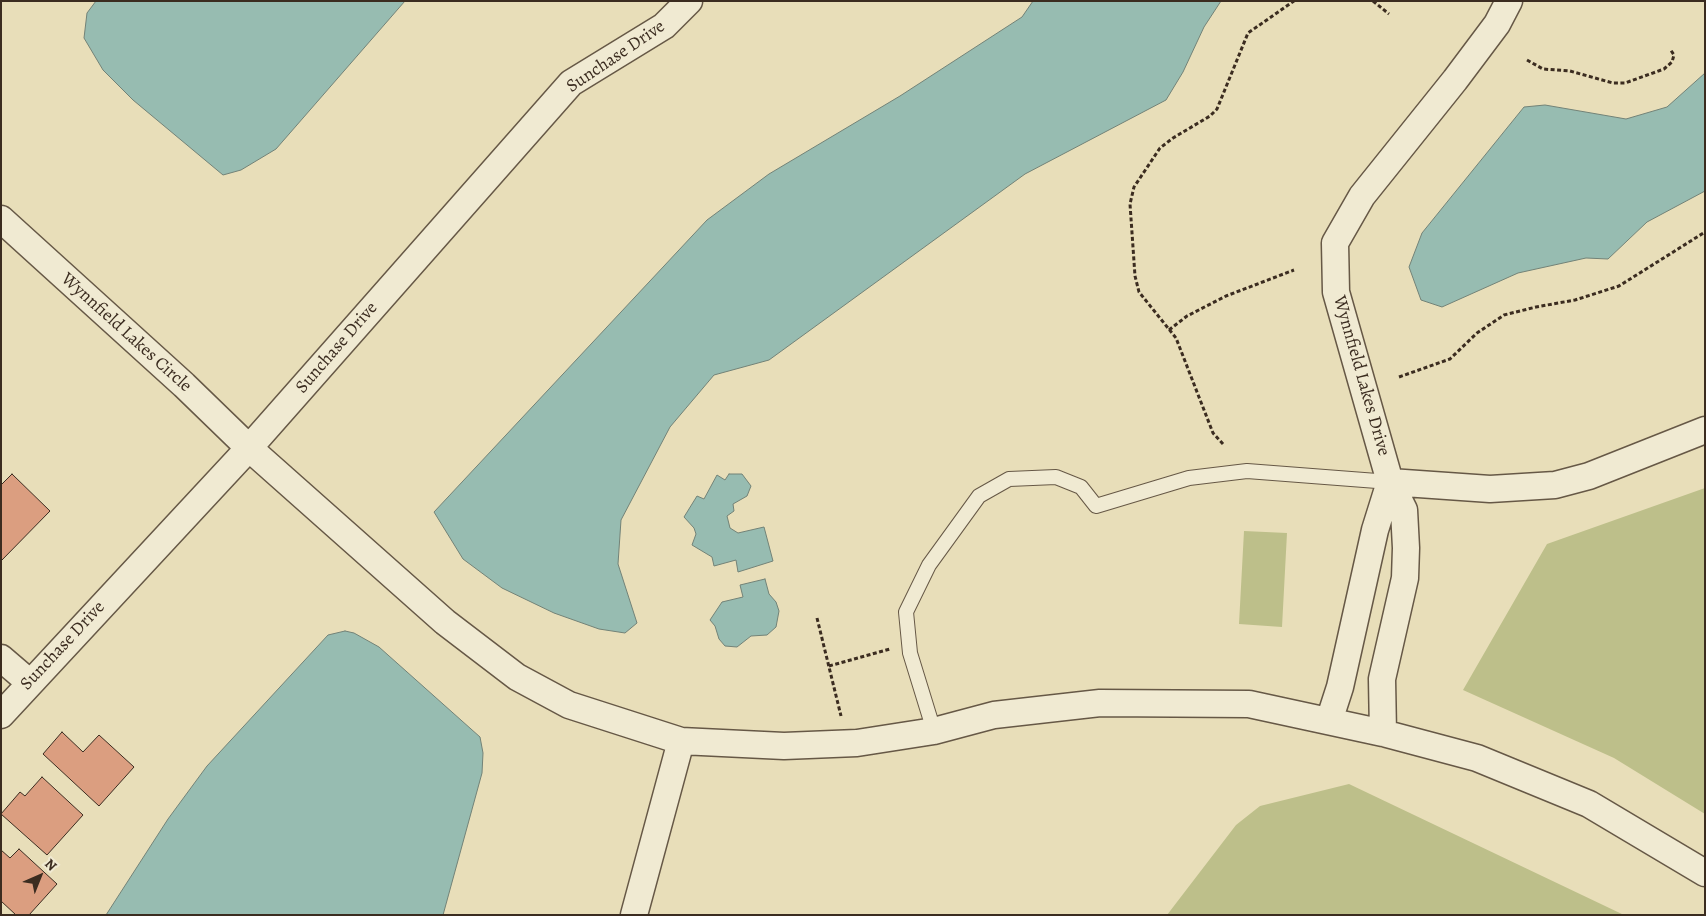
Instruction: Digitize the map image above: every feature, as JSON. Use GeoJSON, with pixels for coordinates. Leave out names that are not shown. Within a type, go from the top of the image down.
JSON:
{"type":"FeatureCollection","features":[{"type":"Feature","properties":{"kind":"street","name":"Sunchase Drive"},"geometry":{"type":"LineString","coordinates":[[1,715],[29,682],[249,448],[571,83],[664,26],[689,1]]}},
{"type":"Feature","properties":{"kind":"street","name":"Wynnfield Lakes Drive"},"geometry":{"type":"LineString","coordinates":[[1383,733],[1382,678],[1405,578],[1404,510],[1390,482],[1336,292],[1335,244],[1362,196],[1455,80],[1496,24],[1509,1]]}},
{"type":"Feature","properties":{"kind":"street","name":"Wynnfield Lakes Circle"},"geometry":{"type":"LineString","coordinates":[[1,219],[177,379],[249,448],[445,622],[517,677],[569,705],[681,741],[784,746],[857,743],[934,731],[994,715],[1100,703],[1249,704],[1383,733],[1477,758],[1589,804],[1696,868]]}},
{"type":"Feature","properties":{"kind":"street"},"geometry":{"type":"LineString","coordinates":[[1329,721],[1340,687],[1375,530],[1390,482],[1490,488],[1555,484],[1588,476],[1705,430]]}},
{"type":"Feature","properties":{"kind":"street"},"geometry":{"type":"LineString","coordinates":[[1,658],[29,682]]}},
{"type":"Feature","properties":{"kind":"street"},"geometry":{"type":"LineString","coordinates":[[634,915],[681,741]]}},
{"type":"Feature","properties":{"kind":"street"},"geometry":{"type":"LineString","coordinates":[[1696,868],[1705,888]]}},
{"type":"Feature","properties":{"kind":"lane"},"geometry":{"type":"LineString","coordinates":[[934,731],[910,653],[906,612],[930,565],[979,496],[1009,479],[1056,477],[1081,487],[1096,506],[1189,478],[1247,471],[1390,482]]}},
{"type":"Feature","properties":{"kind":"path"},"geometry":{"type":"LineString","coordinates":[[1223,444],[1213,433],[1176,338],[1139,292],[1135,276],[1130,204],[1134,187],[1160,148],[1217,110],[1248,34],[1294,1]]}},
{"type":"Feature","properties":{"kind":"path"},"geometry":{"type":"LineString","coordinates":[[1374,1],[1389,14]]}},
{"type":"Feature","properties":{"kind":"path"},"geometry":{"type":"LineString","coordinates":[[1527,60],[1543,69],[1570,71],[1613,83],[1625,83],[1664,69],[1672,62],[1674,55],[1670,49]]}},
{"type":"Feature","properties":{"kind":"path"},"geometry":{"type":"LineString","coordinates":[[1400,377],[1450,359],[1477,334],[1504,315],[1575,300],[1619,286],[1705,232]]}},
{"type":"Feature","properties":{"kind":"path"},"geometry":{"type":"LineString","coordinates":[[1169,330],[1186,316],[1226,296],[1294,270]]}},
{"type":"Feature","properties":{"kind":"path"},"geometry":{"type":"LineString","coordinates":[[817,618],[841,716]]}},
{"type":"Feature","properties":{"kind":"path"},"geometry":{"type":"LineString","coordinates":[[829,666],[890,649]]}},
{"type":"Feature","properties":{"kind":"green space"},"geometry":{"type":"Polygon","coordinates":[[[1705,488],[1705,814],[1614,758],[1463,690],[1547,544],[1705,488]]]}},
{"type":"Feature","properties":{"kind":"green space"},"geometry":{"type":"Polygon","coordinates":[[[1244,531],[1287,533],[1282,627],[1239,624],[1244,531]]]}},
{"type":"Feature","properties":{"kind":"green space"},"geometry":{"type":"Polygon","coordinates":[[[1349,784],[1624,915],[1167,915],[1236,825],[1260,806],[1349,784]]]}},
{"type":"Feature","properties":{"kind":"water"},"geometry":{"type":"Polygon","coordinates":[[[96,1],[405,1],[276,149],[241,170],[223,175],[133,100],[103,70],[84,38],[87,13],[96,1]]]}},
{"type":"Feature","properties":{"kind":"water"},"geometry":{"type":"Polygon","coordinates":[[[1033,1],[1221,1],[1204,27],[1183,72],[1166,100],[1025,174],[769,360],[714,375],[670,427],[621,520],[618,564],[637,623],[625,633],[599,629],[554,613],[502,588],[463,559],[434,512],[707,220],[769,174],[900,96],[1022,17],[1033,1]]]}},
{"type":"Feature","properties":{"kind":"water"},"geometry":{"type":"Polygon","coordinates":[[[1705,73],[1705,191],[1647,222],[1608,259],[1586,258],[1518,273],[1442,307],[1421,300],[1409,267],[1422,233],[1524,107],[1545,105],[1626,119],[1667,107],[1705,73]]]}},
{"type":"Feature","properties":{"kind":"water"},"geometry":{"type":"Polygon","coordinates":[[[729,474],[742,474],[751,486],[747,496],[733,504],[734,511],[727,516],[730,528],[738,533],[764,527],[773,561],[738,572],[736,560],[714,566],[712,557],[692,545],[696,534],[694,528],[684,517],[697,496],[704,499],[717,475],[725,480],[729,474]]]}},
{"type":"Feature","properties":{"kind":"water"},"geometry":{"type":"Polygon","coordinates":[[[765,579],[769,594],[776,602],[779,611],[776,627],[767,635],[751,636],[737,647],[725,646],[719,639],[715,626],[710,620],[722,602],[743,597],[740,585],[765,579]]]}},
{"type":"Feature","properties":{"kind":"water"},"geometry":{"type":"Polygon","coordinates":[[[345,631],[354,633],[379,647],[480,737],[483,753],[482,773],[443,915],[106,915],[168,819],[207,766],[328,635],[345,631]]]}},
{"type":"Feature","properties":{"kind":"building"},"geometry":{"type":"Polygon","coordinates":[[[12,474],[50,511],[1,561],[1,485],[12,474]]]}},
{"type":"Feature","properties":{"kind":"building"},"geometry":{"type":"Polygon","coordinates":[[[62,732],[83,752],[99,735],[134,767],[99,806],[43,754],[62,732]]]}},
{"type":"Feature","properties":{"kind":"building"},"geometry":{"type":"Polygon","coordinates":[[[42,777],[83,815],[47,855],[1,814],[20,792],[25,796],[42,777]]]}},
{"type":"Feature","properties":{"kind":"building"},"geometry":{"type":"Polygon","coordinates":[[[19,849],[57,884],[29,915],[16,915],[1,901],[1,850],[10,858],[19,849]]]}}]}
